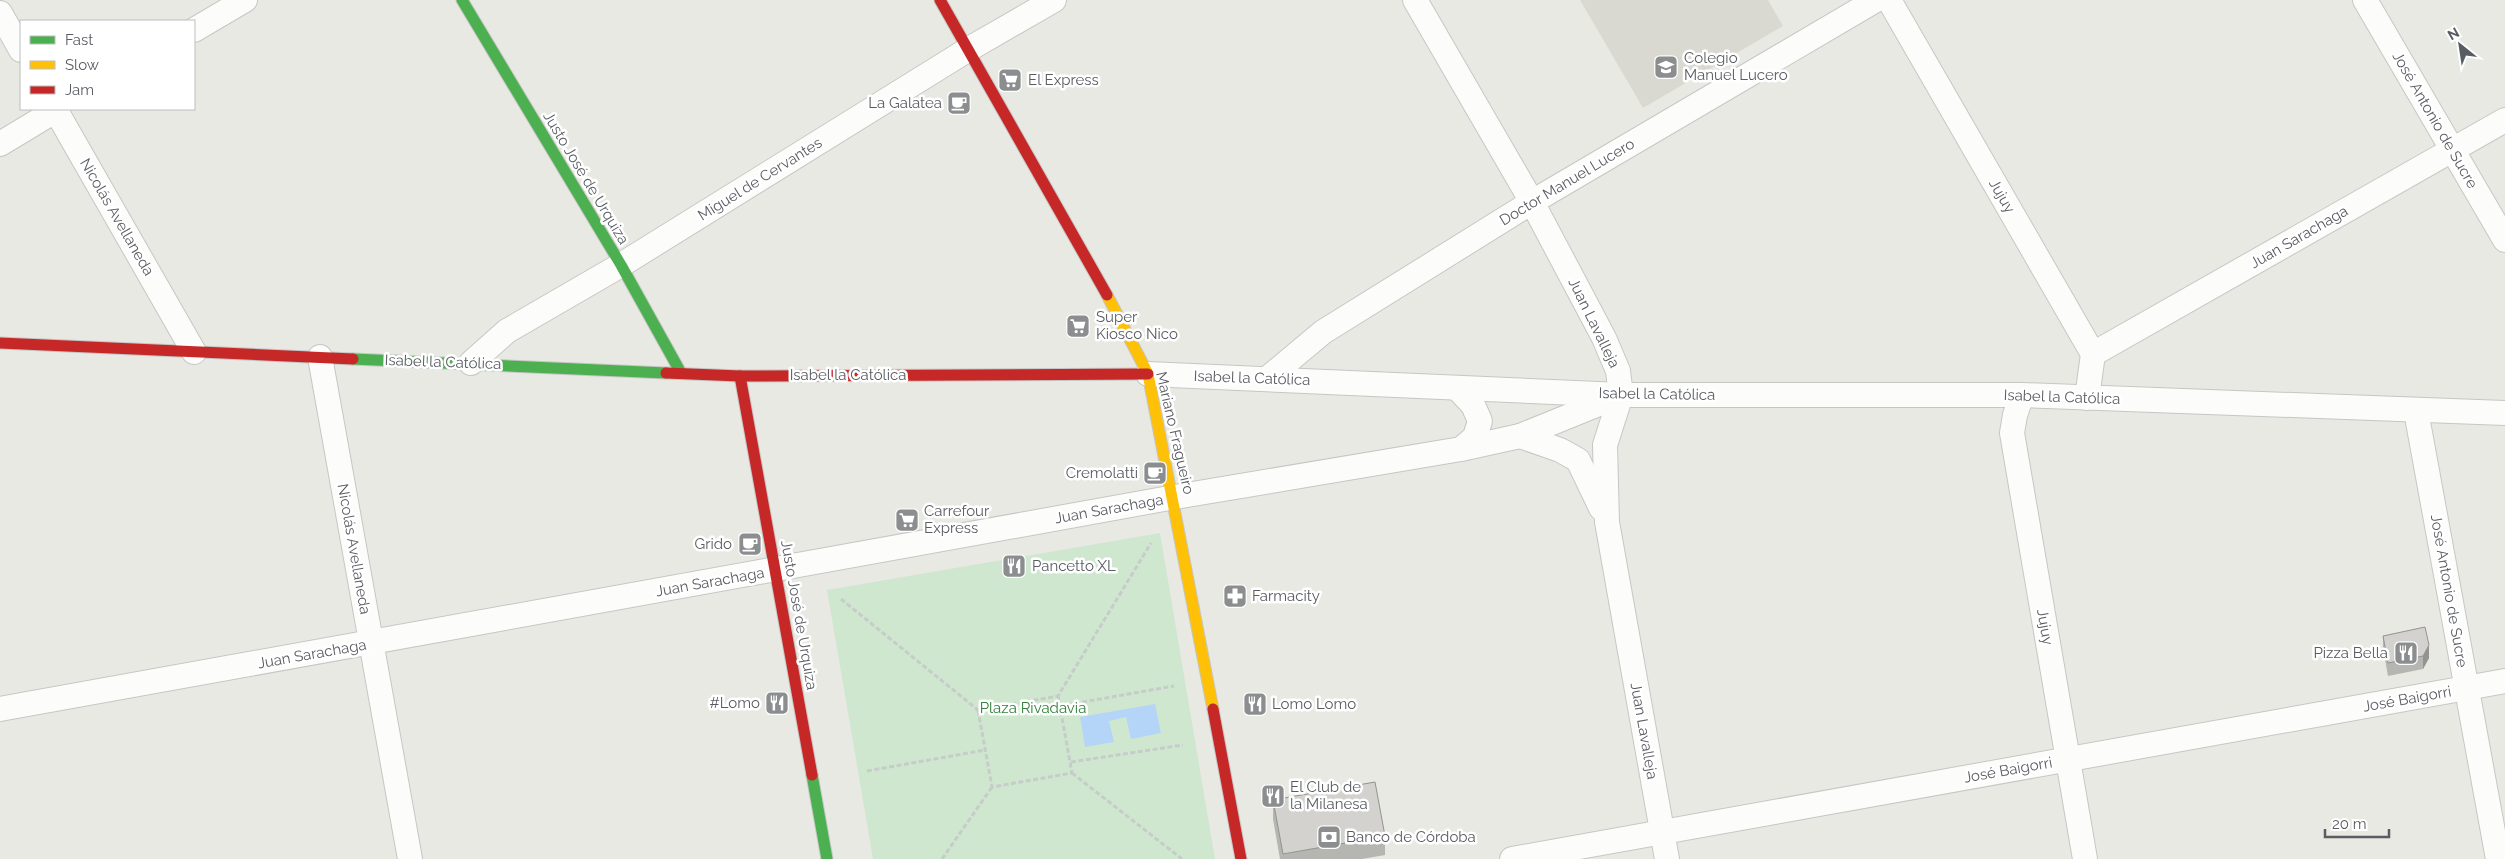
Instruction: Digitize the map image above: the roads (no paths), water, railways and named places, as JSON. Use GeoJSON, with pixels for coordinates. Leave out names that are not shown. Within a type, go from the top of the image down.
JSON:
{"type":"FeatureCollection","features":[{"type":"Feature","properties":{"kind":"main road","name":"Justo José de Urquiza"},"geometry":{"type":"LineString","coordinates":[[462,0],[621,265],[682,373]]}},
{"type":"Feature","properties":{"kind":"main road","name":"Mariano Fragueiro"},"geometry":{"type":"LineString","coordinates":[[940,0],[1135,346],[1148,374],[1175,497],[1241,859]]}},
{"type":"Feature","properties":{"kind":"main road","name":"Isabel la Católica"},"geometry":{"type":"LineString","coordinates":[[0,343],[740,376],[1148,374]]}},
{"type":"Feature","properties":{"kind":"main road","name":"Justo José de Urquiza"},"geometry":{"type":"LineString","coordinates":[[740,376],[827,859]]}},
{"type":"Feature","properties":{"kind":"street"},"geometry":{"type":"LineString","coordinates":[[195,29],[245,0]]}},
{"type":"Feature","properties":{"kind":"street","name":"Miguel de Cervantes"},"geometry":{"type":"LineString","coordinates":[[471,363],[507,331],[621,265],[969,49],[1054,0]]}},
{"type":"Feature","properties":{"kind":"street","name":"Juan Lavalleja"},"geometry":{"type":"LineString","coordinates":[[1415,0],[1532,202],[1604,338],[1618,371],[1621,395],[1605,445],[1607,522],[1667,859]]}},
{"type":"Feature","properties":{"kind":"street","name":"Doctor Manuel Lucero"},"geometry":{"type":"LineString","coordinates":[[1268,378],[1323,332],[1532,202],[1876,0]]}},
{"type":"Feature","properties":{"kind":"street","name":"Jujuy"},"geometry":{"type":"LineString","coordinates":[[1889,0],[2093,354]]}},
{"type":"Feature","properties":{"kind":"street","name":"José Antonio de Sucre"},"geometry":{"type":"LineString","coordinates":[[2365,0],[2505,240]]}},
{"type":"Feature","properties":{"kind":"street"},"geometry":{"type":"LineString","coordinates":[[0,13],[20,48]]}},
{"type":"Feature","properties":{"kind":"street"},"geometry":{"type":"LineString","coordinates":[[0,144],[54,110]]}},
{"type":"Feature","properties":{"kind":"street","name":"Nicolás Avellaneda"},"geometry":{"type":"LineString","coordinates":[[57,110],[194,352]]}},
{"type":"Feature","properties":{"kind":"street","name":"Juan Sarachaga"},"geometry":{"type":"LineString","coordinates":[[2093,354],[2505,120]]}},
{"type":"Feature","properties":{"kind":"street"},"geometry":{"type":"LineString","coordinates":[[2086,398],[2093,354]]}},
{"type":"Feature","properties":{"kind":"street","name":"Nicolás Avellaneda"},"geometry":{"type":"LineString","coordinates":[[320,357],[410,859]]}},
{"type":"Feature","properties":{"kind":"street","name":"Isabel la Católica"},"geometry":{"type":"LineString","coordinates":[[1148,374],[1621,395],[2022,395],[2505,413]]}},
{"type":"Feature","properties":{"kind":"street"},"geometry":{"type":"LineString","coordinates":[[1457,388],[1473,405],[1480,420],[1475,436],[1461,449]]}},
{"type":"Feature","properties":{"kind":"street","name":"Juan Sarachaga"},"geometry":{"type":"LineString","coordinates":[[0,709],[371,644],[1175,497],[1461,449],[1520,436],[1621,395]]}},
{"type":"Feature","properties":{"kind":"street","name":"Jujuy"},"geometry":{"type":"LineString","coordinates":[[2022,395],[2015,415],[2012,432],[2085,859]]}},
{"type":"Feature","properties":{"kind":"street","name":"José Antonio de Sucre"},"geometry":{"type":"LineString","coordinates":[[2416,411],[2498,859]]}},
{"type":"Feature","properties":{"kind":"street"},"geometry":{"type":"LineString","coordinates":[[1520,436],[1560,450],[1578,460],[1607,522]]}},
{"type":"Feature","properties":{"kind":"street","name":"José Baigorri"},"geometry":{"type":"LineString","coordinates":[[1512,859],[2505,681]]}},
{"type":"Feature","properties":{"kind":"water"},"geometry":{"type":"Polygon","coordinates":[[[1155,704],[1161,733],[1131,739],[1126,717],[1109,721],[1114,742],[1085,747],[1080,717],[1155,704]]]}},
{"type":"Feature","properties":{"kind":"place","name":"Colegio Manuel Lucero"},"geometry":{"type":"Point","coordinates":[1666,67]}},
{"type":"Feature","properties":{"kind":"place","name":"El Express"},"geometry":{"type":"Point","coordinates":[1010,80]}},
{"type":"Feature","properties":{"kind":"place","name":"La Galatea"},"geometry":{"type":"Point","coordinates":[959,103]}},
{"type":"Feature","properties":{"kind":"place","name":"Super Kiosco Nico"},"geometry":{"type":"Point","coordinates":[1078,326]}},
{"type":"Feature","properties":{"kind":"place","name":"Cremolatti"},"geometry":{"type":"Point","coordinates":[1155,473]}},
{"type":"Feature","properties":{"kind":"place","name":"Carrefour Express"},"geometry":{"type":"Point","coordinates":[907,520]}},
{"type":"Feature","properties":{"kind":"place","name":"Grido"},"geometry":{"type":"Point","coordinates":[750,544]}},
{"type":"Feature","properties":{"kind":"place","name":"Pancetto XL"},"geometry":{"type":"Point","coordinates":[1014,566]}},
{"type":"Feature","properties":{"kind":"place","name":"Farmacity"},"geometry":{"type":"Point","coordinates":[1235,596]}},
{"type":"Feature","properties":{"kind":"place","name":"Pizza Bella"},"geometry":{"type":"Point","coordinates":[2406,653]}},
{"type":"Feature","properties":{"kind":"place","name":"#Lomo"},"geometry":{"type":"Point","coordinates":[777,703]}},
{"type":"Feature","properties":{"kind":"place","name":"Lomo Lomo"},"geometry":{"type":"Point","coordinates":[1255,704]}},
{"type":"Feature","properties":{"kind":"place","name":"El Club de la Milanesa"},"geometry":{"type":"Point","coordinates":[1273,796]}},
{"type":"Feature","properties":{"kind":"place","name":"Banco de Córdoba"},"geometry":{"type":"Point","coordinates":[1329,837]}},
{"type":"Feature","properties":{"kind":"park label","name":"Plaza Rivadavia"},"geometry":{"type":"Point","coordinates":[1033,708]}}]}
